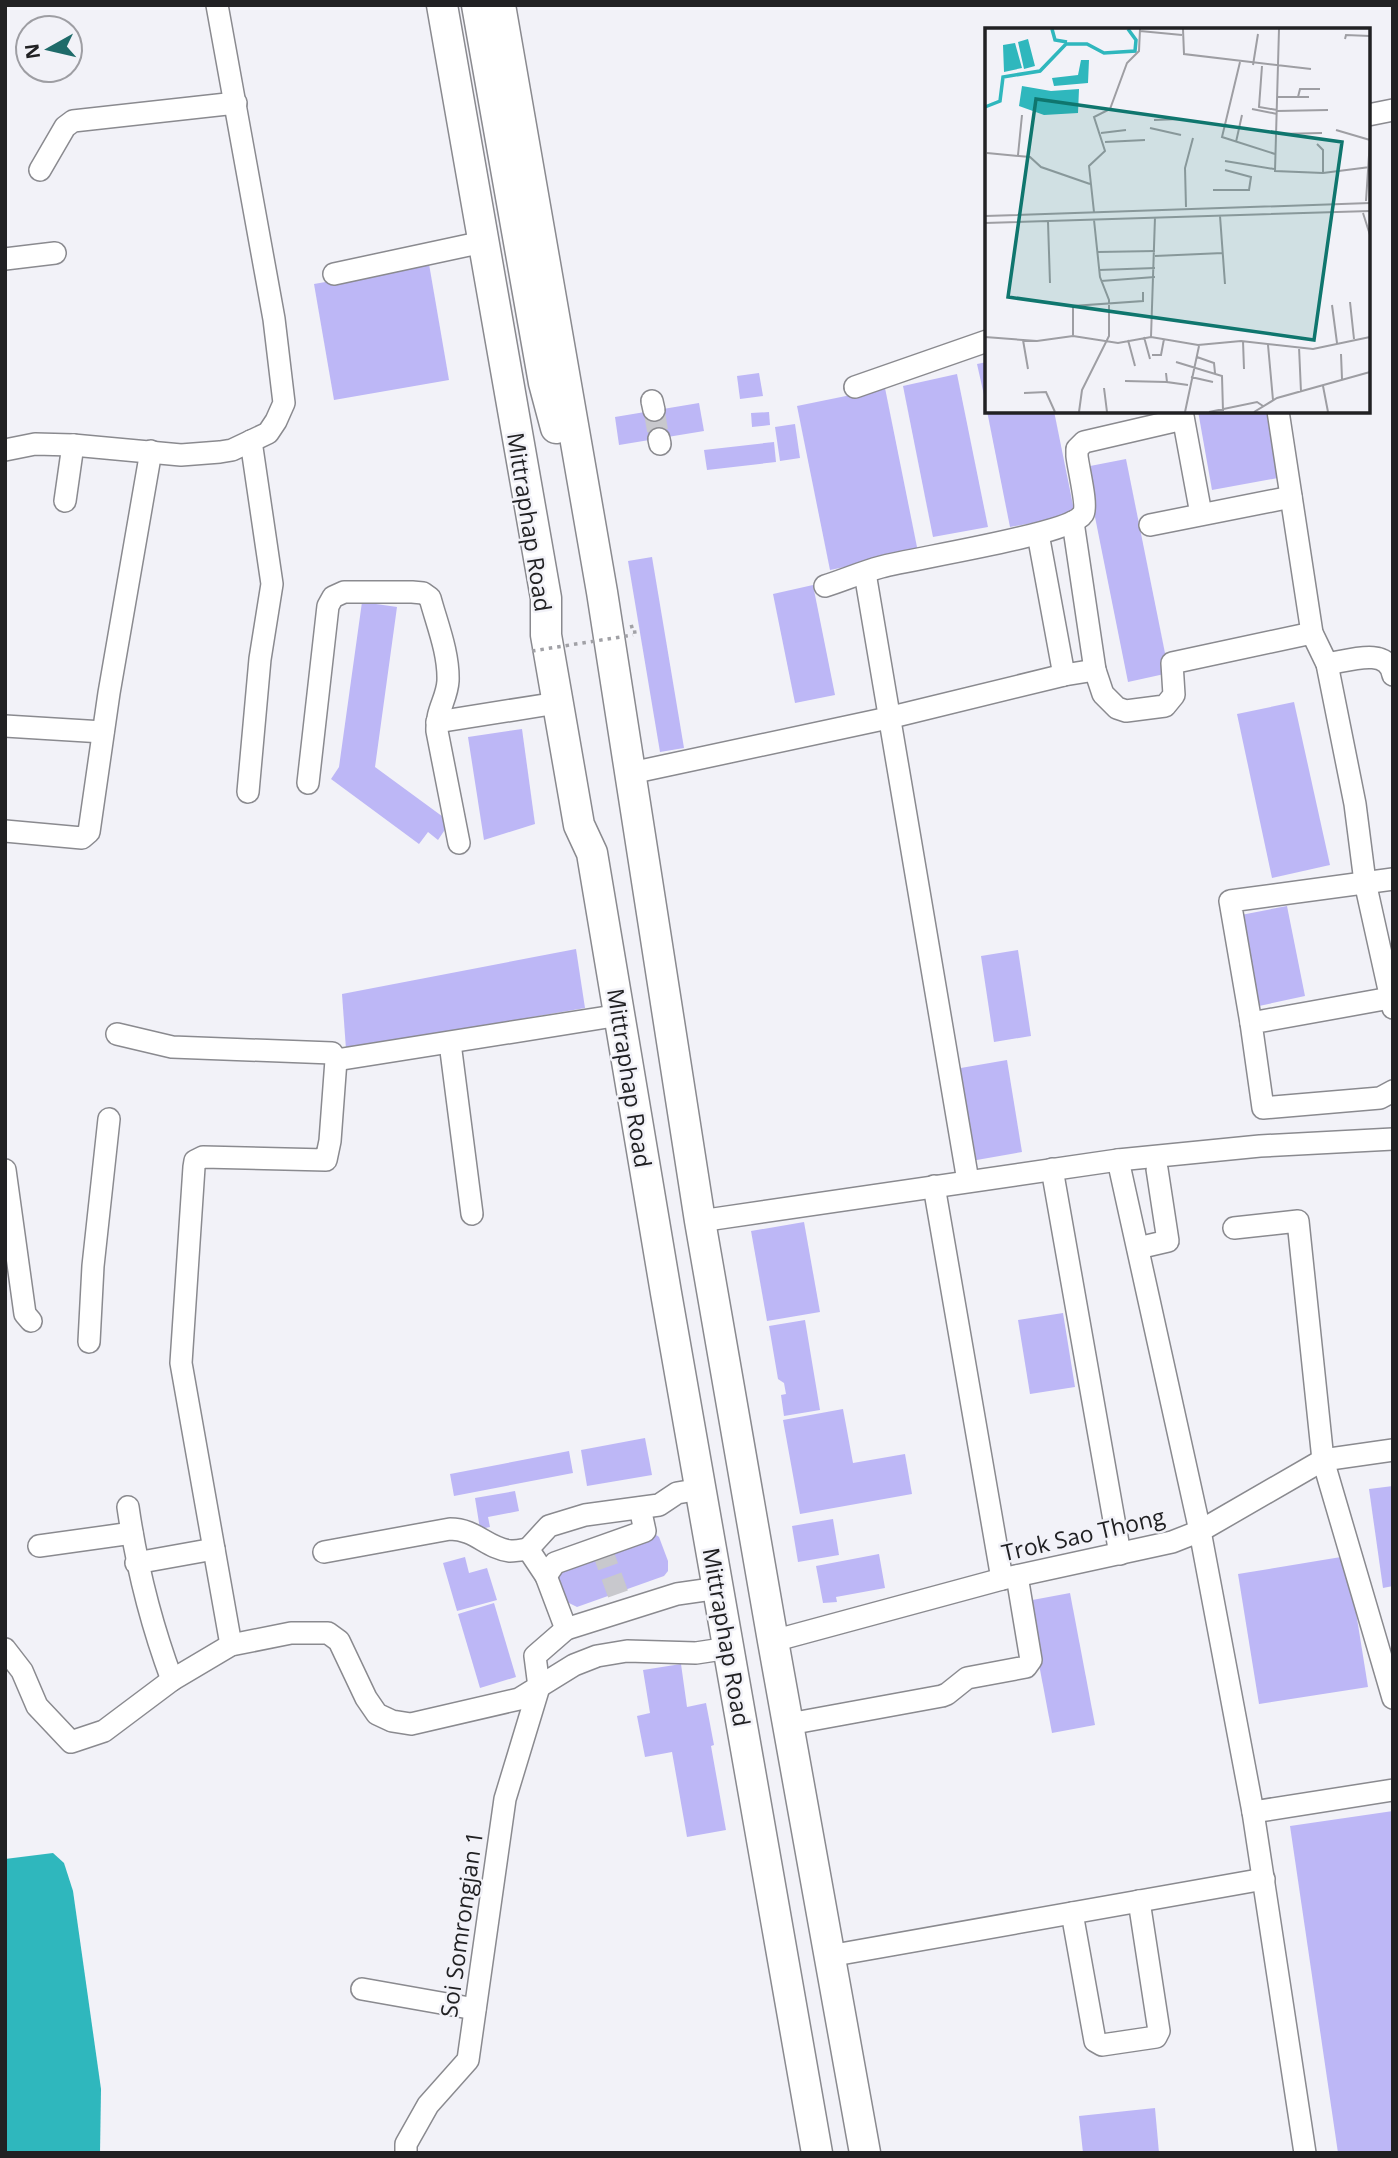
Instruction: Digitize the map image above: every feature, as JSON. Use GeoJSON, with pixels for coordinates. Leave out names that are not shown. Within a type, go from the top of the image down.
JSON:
{"type":"FeatureCollection","features":[{"type":"Feature","properties":{"kind":"highway","name":"Mittraphap Road"},"geometry":{"type":"LineString","coordinates":[[442,5],[546,598],[546,635],[557,703],[579,825],[592,853],[817,2153]]}},
{"type":"Feature","properties":{"kind":"highway"},"geometry":{"type":"LineString","coordinates":[[477,5],[544,383],[602,592]]}},
{"type":"Feature","properties":{"kind":"highway","name":"Mittraphap Road"},"geometry":{"type":"LineString","coordinates":[[500,5],[602,592],[700,1221],[865,2153]]}},
{"type":"Feature","properties":{"kind":"highway"},"geometry":{"type":"LineString","coordinates":[[729,1648],[773,1641]]}},
{"type":"Feature","properties":{"kind":"street"},"geometry":{"type":"LineString","coordinates":[[5,450],[35,444],[181,455],[232,450],[268,433],[284,403],[274,319],[217,5]]}},
{"type":"Feature","properties":{"kind":"street"},"geometry":{"type":"LineString","coordinates":[[40,170],[65,127],[73,121],[236,103]]}},
{"type":"Feature","properties":{"kind":"street"},"geometry":{"type":"LineString","coordinates":[[1370,115],[1393,110]]}},
{"type":"Feature","properties":{"kind":"street"},"geometry":{"type":"LineString","coordinates":[[334,274],[483,242]]}},
{"type":"Feature","properties":{"kind":"street"},"geometry":{"type":"LineString","coordinates":[[5,259],[55,253]]}},
{"type":"Feature","properties":{"kind":"street"},"geometry":{"type":"LineString","coordinates":[[855,387],[985,342]]}},
{"type":"Feature","properties":{"kind":"street"},"geometry":{"type":"LineString","coordinates":[[1251,1023],[1391,1003],[1365,882],[1355,804],[1327,664],[1312,633],[1278,413]]}},
{"type":"Feature","properties":{"kind":"street"},"geometry":{"type":"LineString","coordinates":[[825,586],[882,567],[1038,534],[1073,522],[1081,517],[1085,509],[1077,456],[1077,449],[1084,442],[1183,415],[1201,514]]}},
{"type":"Feature","properties":{"kind":"street"},"geometry":{"type":"LineString","coordinates":[[248,792],[260,659],[272,583],[251,442]]}},
{"type":"Feature","properties":{"kind":"street"},"geometry":{"type":"LineString","coordinates":[[65,501],[72,445]]}},
{"type":"Feature","properties":{"kind":"street"},"geometry":{"type":"LineString","coordinates":[[5,831],[78,838],[89,832],[103,732],[151,451]]}},
{"type":"Feature","properties":{"kind":"street"},"geometry":{"type":"LineString","coordinates":[[1150,525],[1291,497]]}},
{"type":"Feature","properties":{"kind":"street"},"geometry":{"type":"LineString","coordinates":[[1073,522],[1095,670],[1103,694],[1117,708],[1126,711],[1165,706],[1174,695],[1172,663],[1312,633]]}},
{"type":"Feature","properties":{"kind":"street"},"geometry":{"type":"LineString","coordinates":[[1038,534],[1064,674]]}},
{"type":"Feature","properties":{"kind":"street"},"geometry":{"type":"LineString","coordinates":[[865,573],[968,1181]]}},
{"type":"Feature","properties":{"kind":"street"},"geometry":{"type":"LineString","coordinates":[[308,783],[328,606],[337,594],[423,593],[430,598],[444,653],[448,681],[437,722],[459,844]]}},
{"type":"Feature","properties":{"kind":"street"},"geometry":{"type":"LineString","coordinates":[[1327,664],[1376,657],[1384,659],[1391,667],[1393,675]]}},
{"type":"Feature","properties":{"kind":"street"},"geometry":{"type":"LineString","coordinates":[[631,773],[888,718],[1064,674],[1095,670]]}},
{"type":"Feature","properties":{"kind":"street"},"geometry":{"type":"LineString","coordinates":[[437,722],[557,703]]}},
{"type":"Feature","properties":{"kind":"street"},"geometry":{"type":"LineString","coordinates":[[5,726],[103,732]]}},
{"type":"Feature","properties":{"kind":"street"},"geometry":{"type":"LineString","coordinates":[[1393,879],[1230,901],[1263,1108],[1380,1098],[1393,1091]]}},
{"type":"Feature","properties":{"kind":"street"},"geometry":{"type":"LineString","coordinates":[[336,1060],[620,1015]]}},
{"type":"Feature","properties":{"kind":"street"},"geometry":{"type":"LineString","coordinates":[[117,1034],[172,1046],[332,1052],[336,1060],[326,1160],[203,1157],[195,1161],[181,1363],[231,1644]]}},
{"type":"Feature","properties":{"kind":"street"},"geometry":{"type":"LineString","coordinates":[[450,1043],[472,1214]]}},
{"type":"Feature","properties":{"kind":"street"},"geometry":{"type":"LineString","coordinates":[[89,1342],[93,1266],[109,1119]]}},
{"type":"Feature","properties":{"kind":"street"},"geometry":{"type":"LineString","coordinates":[[700,1221],[1118,1160],[1260,1146],[1393,1139]]}},
{"type":"Feature","properties":{"kind":"street"},"geometry":{"type":"LineString","coordinates":[[1118,1160],[1200,1531],[1253,1812],[1305,2153]]}},
{"type":"Feature","properties":{"kind":"street"},"geometry":{"type":"LineString","coordinates":[[1052,1169],[1120,1554]]}},
{"type":"Feature","properties":{"kind":"street"},"geometry":{"type":"LineString","coordinates":[[1138,1248],[1168,1241],[1157,1169]]}},
{"type":"Feature","properties":{"kind":"street"},"geometry":{"type":"LineString","coordinates":[[5,1170],[8,1211],[25,1314],[31,1321]]}},
{"type":"Feature","properties":{"kind":"street"},"geometry":{"type":"LineString","coordinates":[[789,1724],[947,1695],[967,1678],[1026,1667],[1031,1660],[1009,1578],[934,1186]]}},
{"type":"Feature","properties":{"kind":"street"},"geometry":{"type":"LineString","coordinates":[[1234,1228],[1298,1221],[1323,1460],[1393,1698]]}},
{"type":"Feature","properties":{"kind":"street","name":"Trok Sao Thong"},"geometry":{"type":"LineString","coordinates":[[773,1641],[1009,1578],[1172,1542],[1200,1531],[1323,1460],[1393,1450]]}},
{"type":"Feature","properties":{"kind":"street"},"geometry":{"type":"LineString","coordinates":[[324,1552],[450,1529],[463,1529],[511,1551],[528,1549],[549,1526],[585,1515],[659,1505],[677,1493],[701,1489]]}},
{"type":"Feature","properties":{"kind":"street"},"geometry":{"type":"LineString","coordinates":[[128,1507],[136,1563],[172,1679]]}},
{"type":"Feature","properties":{"kind":"street"},"geometry":{"type":"LineString","coordinates":[[546,1576],[555,1563],[645,1531],[640,1508]]}},
{"type":"Feature","properties":{"kind":"street"},"geometry":{"type":"LineString","coordinates":[[39,1546],[132,1533]]}},
{"type":"Feature","properties":{"kind":"street"},"geometry":{"type":"LineString","coordinates":[[136,1563],[214,1549]]}},
{"type":"Feature","properties":{"kind":"street"},"geometry":{"type":"LineString","coordinates":[[528,1549],[546,1576],[566,1629],[621,1602],[719,1588]]}},
{"type":"Feature","properties":{"kind":"street","name":"Soi Somrongjan 1"},"geometry":{"type":"LineString","coordinates":[[405,2153],[406,2144],[428,2105],[468,2060],[505,1799],[539,1687],[535,1657],[566,1629]]}},
{"type":"Feature","properties":{"kind":"street"},"geometry":{"type":"LineString","coordinates":[[5,1649],[22,1671],[37,1706],[71,1742],[104,1731],[172,1679],[231,1644],[291,1633],[328,1633],[339,1641],[366,1698],[377,1714],[392,1721],[411,1724],[519,1699],[574,1665],[597,1656],[627,1651],[696,1653],[729,1648]]}},
{"type":"Feature","properties":{"kind":"street"},"geometry":{"type":"LineString","coordinates":[[1253,1812],[1393,1790]]}},
{"type":"Feature","properties":{"kind":"street"},"geometry":{"type":"LineString","coordinates":[[829,1956],[1264,1880]]}},
{"type":"Feature","properties":{"kind":"street"},"geometry":{"type":"LineString","coordinates":[[1072,1913],[1095,2040],[1102,2045],[1156,2037],[1159,2031],[1139,1901]]}},
{"type":"Feature","properties":{"kind":"street"},"geometry":{"type":"LineString","coordinates":[[362,1989],[475,2009]]}},
{"type":"Feature","properties":{"kind":"path"},"geometry":{"type":"LineString","coordinates":[[532,651],[634,634],[634,626]]}},
{"type":"Feature","properties":{"kind":"water"},"geometry":{"type":"Polygon","coordinates":[[[53,1853],[64,1863],[73,1891],[101,2089],[100,2153],[5,2153],[5,1859],[53,1853]]]}},
{"type":"Feature","properties":{"kind":"building"},"geometry":{"type":"Polygon","coordinates":[[[429,264],[449,380],[334,400],[314,284],[429,264]]]}},
{"type":"Feature","properties":{"kind":"building"},"geometry":{"type":"Polygon","coordinates":[[[985,362],[985,400],[977,364],[985,362]]]}},
{"type":"Feature","properties":{"kind":"building"},"geometry":{"type":"Polygon","coordinates":[[[759,373],[763,396],[740,399],[737,376],[759,373]]]}},
{"type":"Feature","properties":{"kind":"building"},"geometry":{"type":"Polygon","coordinates":[[[957,374],[988,527],[933,537],[903,386],[957,374]]]}},
{"type":"Feature","properties":{"kind":"building"},"geometry":{"type":"Polygon","coordinates":[[[885,388],[918,552],[830,570],[797,406],[885,388]]]}},
{"type":"Feature","properties":{"kind":"building"},"geometry":{"type":"Polygon","coordinates":[[[699,403],[704,431],[619,445],[615,417],[699,403]]]}},
{"type":"Feature","properties":{"kind":"building"},"geometry":{"type":"Polygon","coordinates":[[[769,412],[770,425],[752,427],[751,413],[769,412]]]}},
{"type":"Feature","properties":{"kind":"building"},"geometry":{"type":"Polygon","coordinates":[[[987,413],[1054,413],[1075,515],[1010,527],[987,413]]]}},
{"type":"Feature","properties":{"kind":"building"},"geometry":{"type":"Polygon","coordinates":[[[1198,413],[1266,413],[1278,478],[1212,490],[1198,413]]]}},
{"type":"Feature","properties":{"kind":"building"},"geometry":{"type":"Polygon","coordinates":[[[795,424],[800,458],[780,461],[775,427],[795,424]]]}},
{"type":"Feature","properties":{"kind":"building"},"geometry":{"type":"Polygon","coordinates":[[[774,442],[776,462],[707,470],[704,450],[774,442]]]}},
{"type":"Feature","properties":{"kind":"building"},"geometry":{"type":"Polygon","coordinates":[[[1126,459],[1169,673],[1128,682],[1085,467],[1126,459]]]}},
{"type":"Feature","properties":{"kind":"building"},"geometry":{"type":"Polygon","coordinates":[[[652,557],[684,748],[660,752],[628,561],[652,557]]]}},
{"type":"Feature","properties":{"kind":"building"},"geometry":{"type":"Polygon","coordinates":[[[813,585],[835,695],[795,703],[773,594],[813,585]]]}},
{"type":"Feature","properties":{"kind":"building"},"geometry":{"type":"Polygon","coordinates":[[[362,602],[397,607],[375,767],[450,822],[438,840],[428,832],[419,844],[331,779],[339,767],[362,602]]]}},
{"type":"Feature","properties":{"kind":"building"},"geometry":{"type":"Polygon","coordinates":[[[1294,702],[1330,865],[1272,878],[1237,714],[1294,702]]]}},
{"type":"Feature","properties":{"kind":"building"},"geometry":{"type":"Polygon","coordinates":[[[522,729],[535,824],[484,840],[468,737],[522,729]]]}},
{"type":"Feature","properties":{"kind":"building"},"geometry":{"type":"Polygon","coordinates":[[[1287,906],[1305,996],[1259,1006],[1241,915],[1287,906]]]}},
{"type":"Feature","properties":{"kind":"building"},"geometry":{"type":"Polygon","coordinates":[[[576,949],[585,1008],[346,1049],[342,994],[576,949]]]}},
{"type":"Feature","properties":{"kind":"building"},"geometry":{"type":"Polygon","coordinates":[[[1018,950],[1031,1036],[994,1042],[981,956],[1018,950]]]}},
{"type":"Feature","properties":{"kind":"building"},"geometry":{"type":"Polygon","coordinates":[[[1007,1060],[1022,1152],[971,1161],[955,1069],[1007,1060]]]}},
{"type":"Feature","properties":{"kind":"building"},"geometry":{"type":"Polygon","coordinates":[[[804,1222],[820,1312],[767,1321],[751,1231],[804,1222]]]}},
{"type":"Feature","properties":{"kind":"building"},"geometry":{"type":"Polygon","coordinates":[[[1063,1313],[1075,1387],[1030,1394],[1018,1320],[1063,1313]]]}},
{"type":"Feature","properties":{"kind":"building"},"geometry":{"type":"Polygon","coordinates":[[[805,1320],[820,1410],[784,1416],[781,1395],[786,1394],[784,1383],[778,1379],[769,1326],[805,1320]]]}},
{"type":"Feature","properties":{"kind":"building"},"geometry":{"type":"Polygon","coordinates":[[[843,1409],[853,1463],[905,1454],[912,1494],[800,1514],[783,1420],[843,1409]]]}},
{"type":"Feature","properties":{"kind":"building"},"geometry":{"type":"Polygon","coordinates":[[[645,1438],[652,1475],[587,1486],[581,1450],[645,1438]]]}},
{"type":"Feature","properties":{"kind":"building"},"geometry":{"type":"Polygon","coordinates":[[[569,1451],[573,1473],[454,1496],[450,1474],[569,1451]]]}},
{"type":"Feature","properties":{"kind":"building"},"geometry":{"type":"Polygon","coordinates":[[[1393,1486],[1393,1586],[1383,1588],[1369,1489],[1393,1486]]]}},
{"type":"Feature","properties":{"kind":"building"},"geometry":{"type":"Polygon","coordinates":[[[515,1491],[519,1511],[488,1517],[490,1527],[480,1529],[475,1498],[515,1491]]]}},
{"type":"Feature","properties":{"kind":"building"},"geometry":{"type":"Polygon","coordinates":[[[833,1519],[839,1555],[798,1562],[792,1526],[833,1519]]]}},
{"type":"Feature","properties":{"kind":"building"},"geometry":{"type":"Polygon","coordinates":[[[655,1534],[659,1537],[668,1561],[668,1571],[664,1576],[577,1607],[567,1602],[558,1576],[559,1569],[655,1534]]]}},
{"type":"Feature","properties":{"kind":"building"},"geometry":{"type":"Polygon","coordinates":[[[879,1554],[885,1588],[836,1597],[837,1602],[823,1603],[816,1566],[879,1554]]]}},
{"type":"Feature","properties":{"kind":"building"},"geometry":{"type":"Polygon","coordinates":[[[1347,1556],[1368,1687],[1259,1704],[1238,1574],[1347,1556]]]}},
{"type":"Feature","properties":{"kind":"building"},"geometry":{"type":"Polygon","coordinates":[[[465,1557],[469,1573],[487,1568],[497,1600],[457,1611],[443,1563],[465,1557]]]}},
{"type":"Feature","properties":{"kind":"building"},"geometry":{"type":"Polygon","coordinates":[[[1070,1593],[1095,1725],[1052,1733],[1027,1601],[1070,1593]]]}},
{"type":"Feature","properties":{"kind":"building"},"geometry":{"type":"Polygon","coordinates":[[[494,1603],[516,1677],[480,1688],[458,1614],[494,1603]]]}},
{"type":"Feature","properties":{"kind":"building"},"geometry":{"type":"Polygon","coordinates":[[[681,1664],[687,1707],[706,1703],[726,1830],[687,1837],[672,1752],[645,1757],[637,1716],[650,1713],[643,1670],[681,1664]]]}},
{"type":"Feature","properties":{"kind":"building"},"geometry":{"type":"Polygon","coordinates":[[[1393,1811],[1393,2153],[1338,2153],[1290,1826],[1393,1811]]]}},
{"type":"Feature","properties":{"kind":"building"},"geometry":{"type":"Polygon","coordinates":[[[1155,2108],[1159,2153],[1083,2153],[1079,2116],[1155,2108]]]}},
{"type":"Feature","properties":{"kind":"tunnel"},"geometry":{"type":"LineString","coordinates":[[654,410],[659,439]]}},
{"type":"Feature","properties":{"kind":"tunnel"},"geometry":{"type":"LineString","coordinates":[[601,1547],[618,1594]]}}]}
